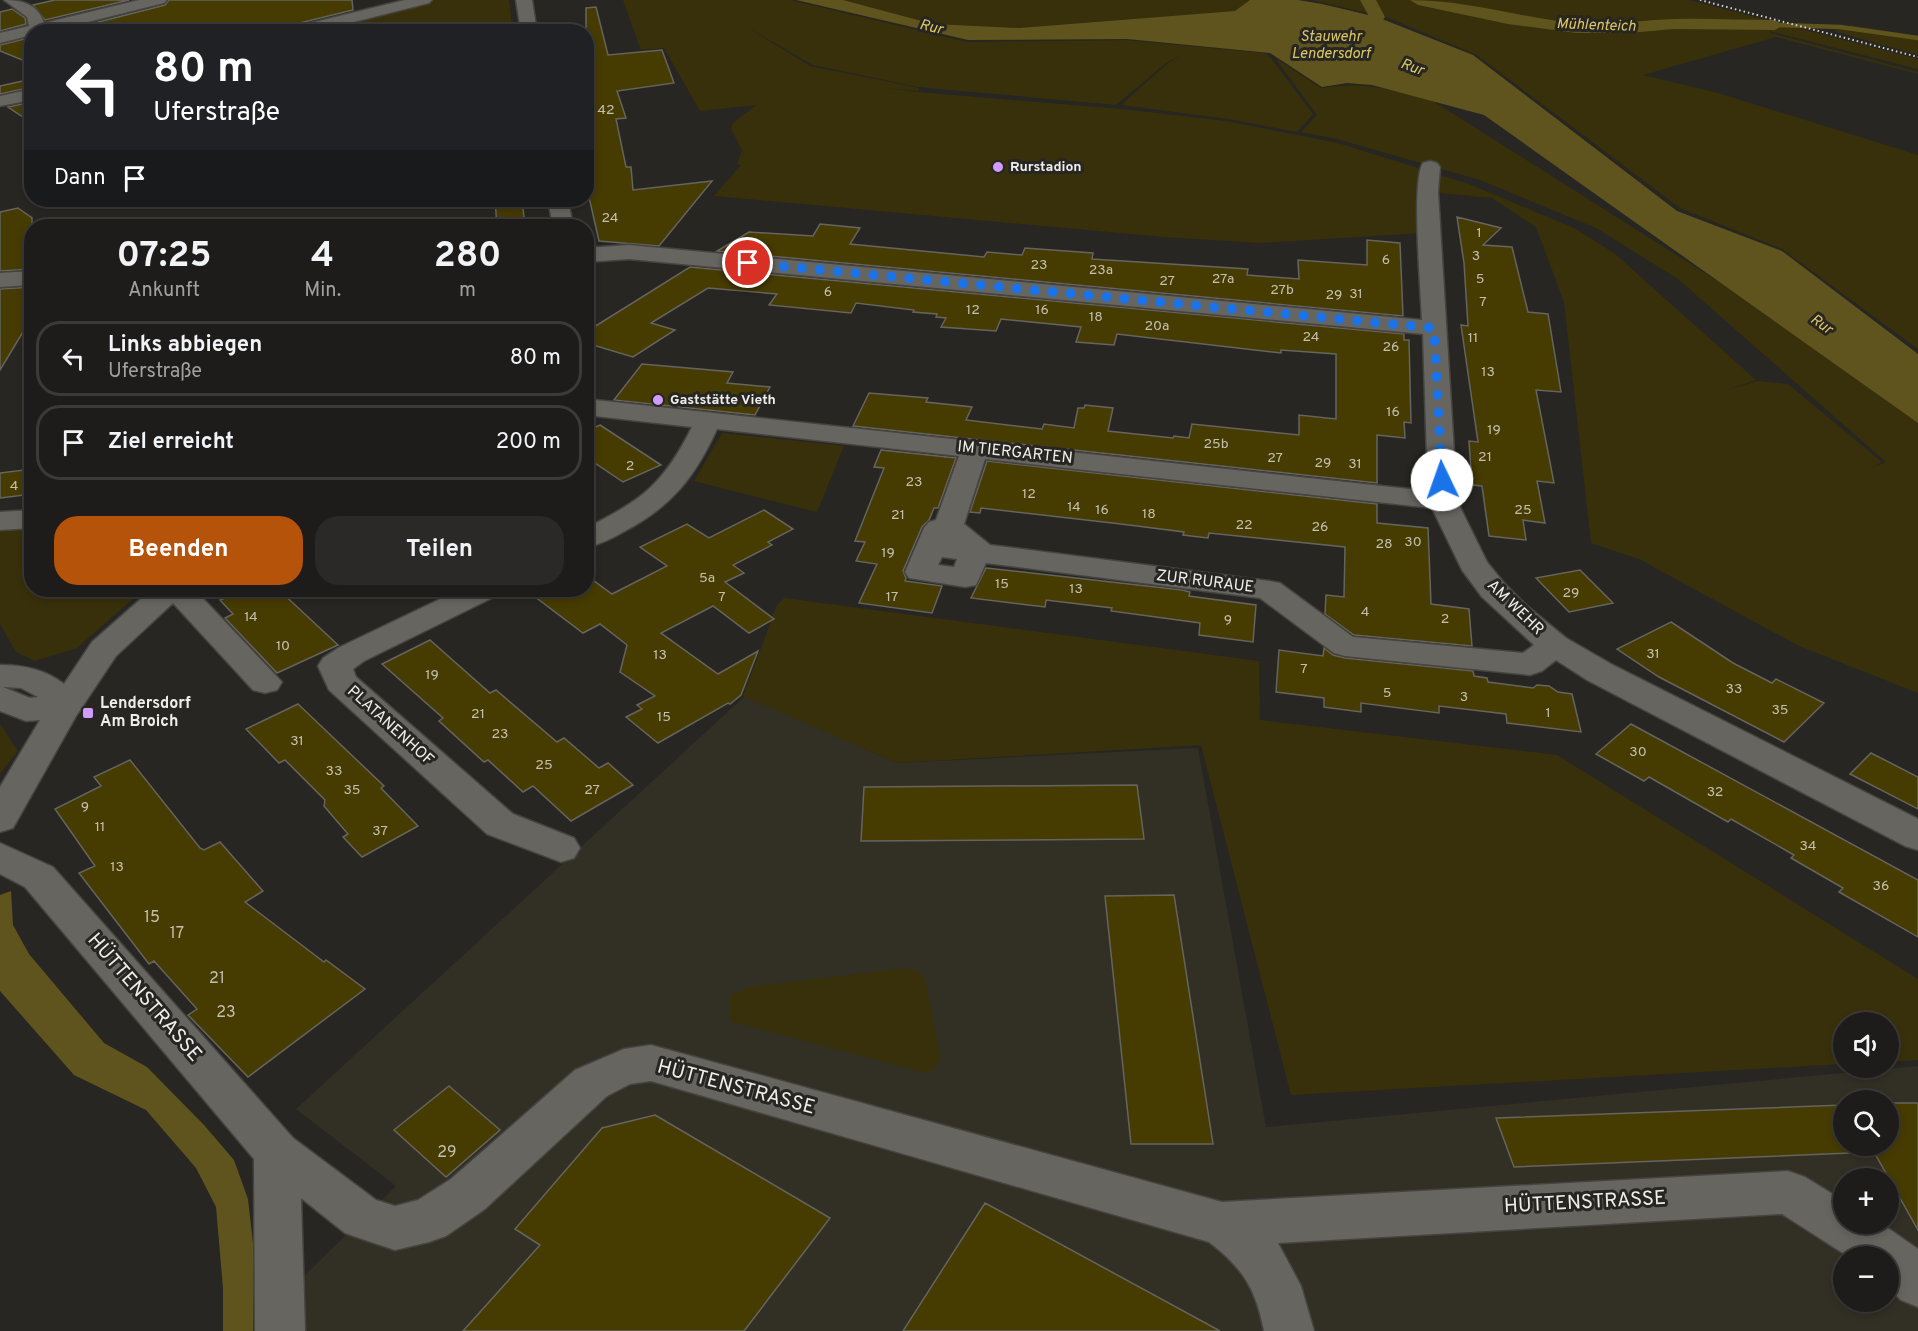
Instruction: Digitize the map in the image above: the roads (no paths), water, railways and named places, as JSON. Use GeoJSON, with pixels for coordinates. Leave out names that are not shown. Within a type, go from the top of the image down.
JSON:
{"type":"FeatureCollection","features":[{"type":"Feature","properties":{"kind":"street"},"geometry":{"type":"LineString","coordinates":[[12,0],[34,15],[37,24]]}},
{"type":"Feature","properties":{"kind":"street"},"geometry":{"type":"LineString","coordinates":[[55,24],[159,0]]}},
{"type":"Feature","properties":{"kind":"street"},"geometry":{"type":"LineString","coordinates":[[325,24],[424,0]]}},
{"type":"Feature","properties":{"kind":"street"},"geometry":{"type":"LineString","coordinates":[[524,0],[528,24]]}},
{"type":"Feature","properties":{"kind":"street"},"geometry":{"type":"LineString","coordinates":[[0,38],[24,32]]}},
{"type":"Feature","properties":{"kind":"street"},"geometry":{"type":"LineString","coordinates":[[0,101],[24,96]]}},
{"type":"Feature","properties":{"kind":"street","name":"AM WEHR"},"geometry":{"type":"LineString","coordinates":[[1430,167],[1428,181],[1443,501],[1473,564],[1493,590],[1516,613],[1555,645],[1644,697],[1797,772],[1918,836]]}},
{"type":"Feature","properties":{"kind":"street"},"geometry":{"type":"LineString","coordinates":[[594,254],[629,252],[1434,328]]}},
{"type":"Feature","properties":{"kind":"street"},"geometry":{"type":"LineString","coordinates":[[0,280],[24,278]]}},
{"type":"Feature","properties":{"kind":"street","name":"IM TIERGARTEN"},"geometry":{"type":"LineString","coordinates":[[594,408],[1443,501]]}},
{"type":"Feature","properties":{"kind":"street"},"geometry":{"type":"LineString","coordinates":[[594,535],[645,508],[674,481],[686,464],[708,421]]}},
{"type":"Feature","properties":{"kind":"street","name":"ZUR RURAUE"},"geometry":{"type":"LineString","coordinates":[[975,449],[941,548],[1269,590],[1345,646],[1530,664],[1555,645]]}},
{"type":"Feature","properties":{"kind":"street"},"geometry":{"type":"LineString","coordinates":[[0,521],[24,520]]}},
{"type":"Feature","properties":{"kind":"street"},"geometry":{"type":"LineString","coordinates":[[0,819],[66,706],[104,649],[161,597]]}},
{"type":"Feature","properties":{"kind":"street"},"geometry":{"type":"LineString","coordinates":[[185,597],[265,682]]}},
{"type":"Feature","properties":{"kind":"street","name":"PLATANENHOF"},"geometry":{"type":"LineString","coordinates":[[469,597],[352,654],[335,666],[341,682],[500,824],[561,848]]}},
{"type":"Feature","properties":{"kind":"street"},"geometry":{"type":"LineString","coordinates":[[0,676],[23,676],[51,689],[66,706]]}},
{"type":"Feature","properties":{"kind":"street"},"geometry":{"type":"LineString","coordinates":[[0,697],[27,710],[66,706]]}},
{"type":"Feature","properties":{"kind":"street","name":"HÜTTENSTRASSE"},"geometry":{"type":"LineString","coordinates":[[0,857],[39,877],[277,1152],[362,1218],[395,1228],[429,1220],[468,1194],[591,1083],[624,1067],[651,1064],[1222,1224],[1788,1192],[1896,1259],[1918,1283]]}},
{"type":"Feature","properties":{"kind":"street"},"geometry":{"type":"LineString","coordinates":[[277,1152],[280,1331]]}},
{"type":"Feature","properties":{"kind":"street","name":"HÜTTENSTRASSE"},"geometry":{"type":"LineString","coordinates":[[1222,1224],[1252,1248],[1267,1268],[1287,1316],[1289,1331]]}},
{"type":"Feature","properties":{"kind":"water","name":"Stauwehr Lendersdorf"},"geometry":{"type":"Polygon","coordinates":[[[796,0],[843,0],[933,24],[1019,28],[1235,11],[1250,0],[1298,0],[1377,17],[1473,55],[1677,211],[1782,251],[1918,354],[1918,423],[1484,115],[1372,85],[1347,83],[1322,87],[1270,53],[1127,39],[968,40],[796,0]]]}},
{"type":"Feature","properties":{"kind":"water"},"geometry":{"type":"Polygon","coordinates":[[[11,891],[13,925],[29,954],[104,1043],[147,1067],[204,1125],[234,1160],[248,1199],[254,1252],[253,1331],[223,1331],[223,1288],[216,1207],[196,1168],[146,1110],[74,1075],[0,991],[0,895],[11,891]]]}},
{"type":"Feature","properties":{"kind":"waterway"},"geometry":{"type":"LineString","coordinates":[[1368,0],[1377,17]]}},
{"type":"Feature","properties":{"kind":"waterway","name":"Mühlenteich"},"geometry":{"type":"LineString","coordinates":[[1418,0],[1508,19],[1576,28],[1629,28],[1674,24],[1775,25]]}},
{"type":"Feature","properties":{"kind":"waterway"},"geometry":{"type":"LineString","coordinates":[[1775,25],[1840,27],[1918,38]]}},
{"type":"Feature","properties":{"kind":"railway"},"geometry":{"type":"LineString","coordinates":[[1700,0],[1918,57]]}},
{"type":"Feature","properties":{"kind":"place","name":"Rurstadion"},"geometry":{"type":"Point","coordinates":[998,167]}},
{"type":"Feature","properties":{"kind":"place","name":"Gaststätte Vieth"},"geometry":{"type":"Point","coordinates":[658,400]}},
{"type":"Feature","properties":{"kind":"place","name":"Lendersdorf Am Broich"},"geometry":{"type":"Point","coordinates":[88,713]}},
{"type":"Feature","properties":{"kind":"water label","name":"Rur"},"geometry":{"type":"Point","coordinates":[931,28]}},
{"type":"Feature","properties":{"kind":"water label","name":"Rur"},"geometry":{"type":"Point","coordinates":[1412,68]}},
{"type":"Feature","properties":{"kind":"water label","name":"Rur"},"geometry":{"type":"Point","coordinates":[1821,325]}}]}
